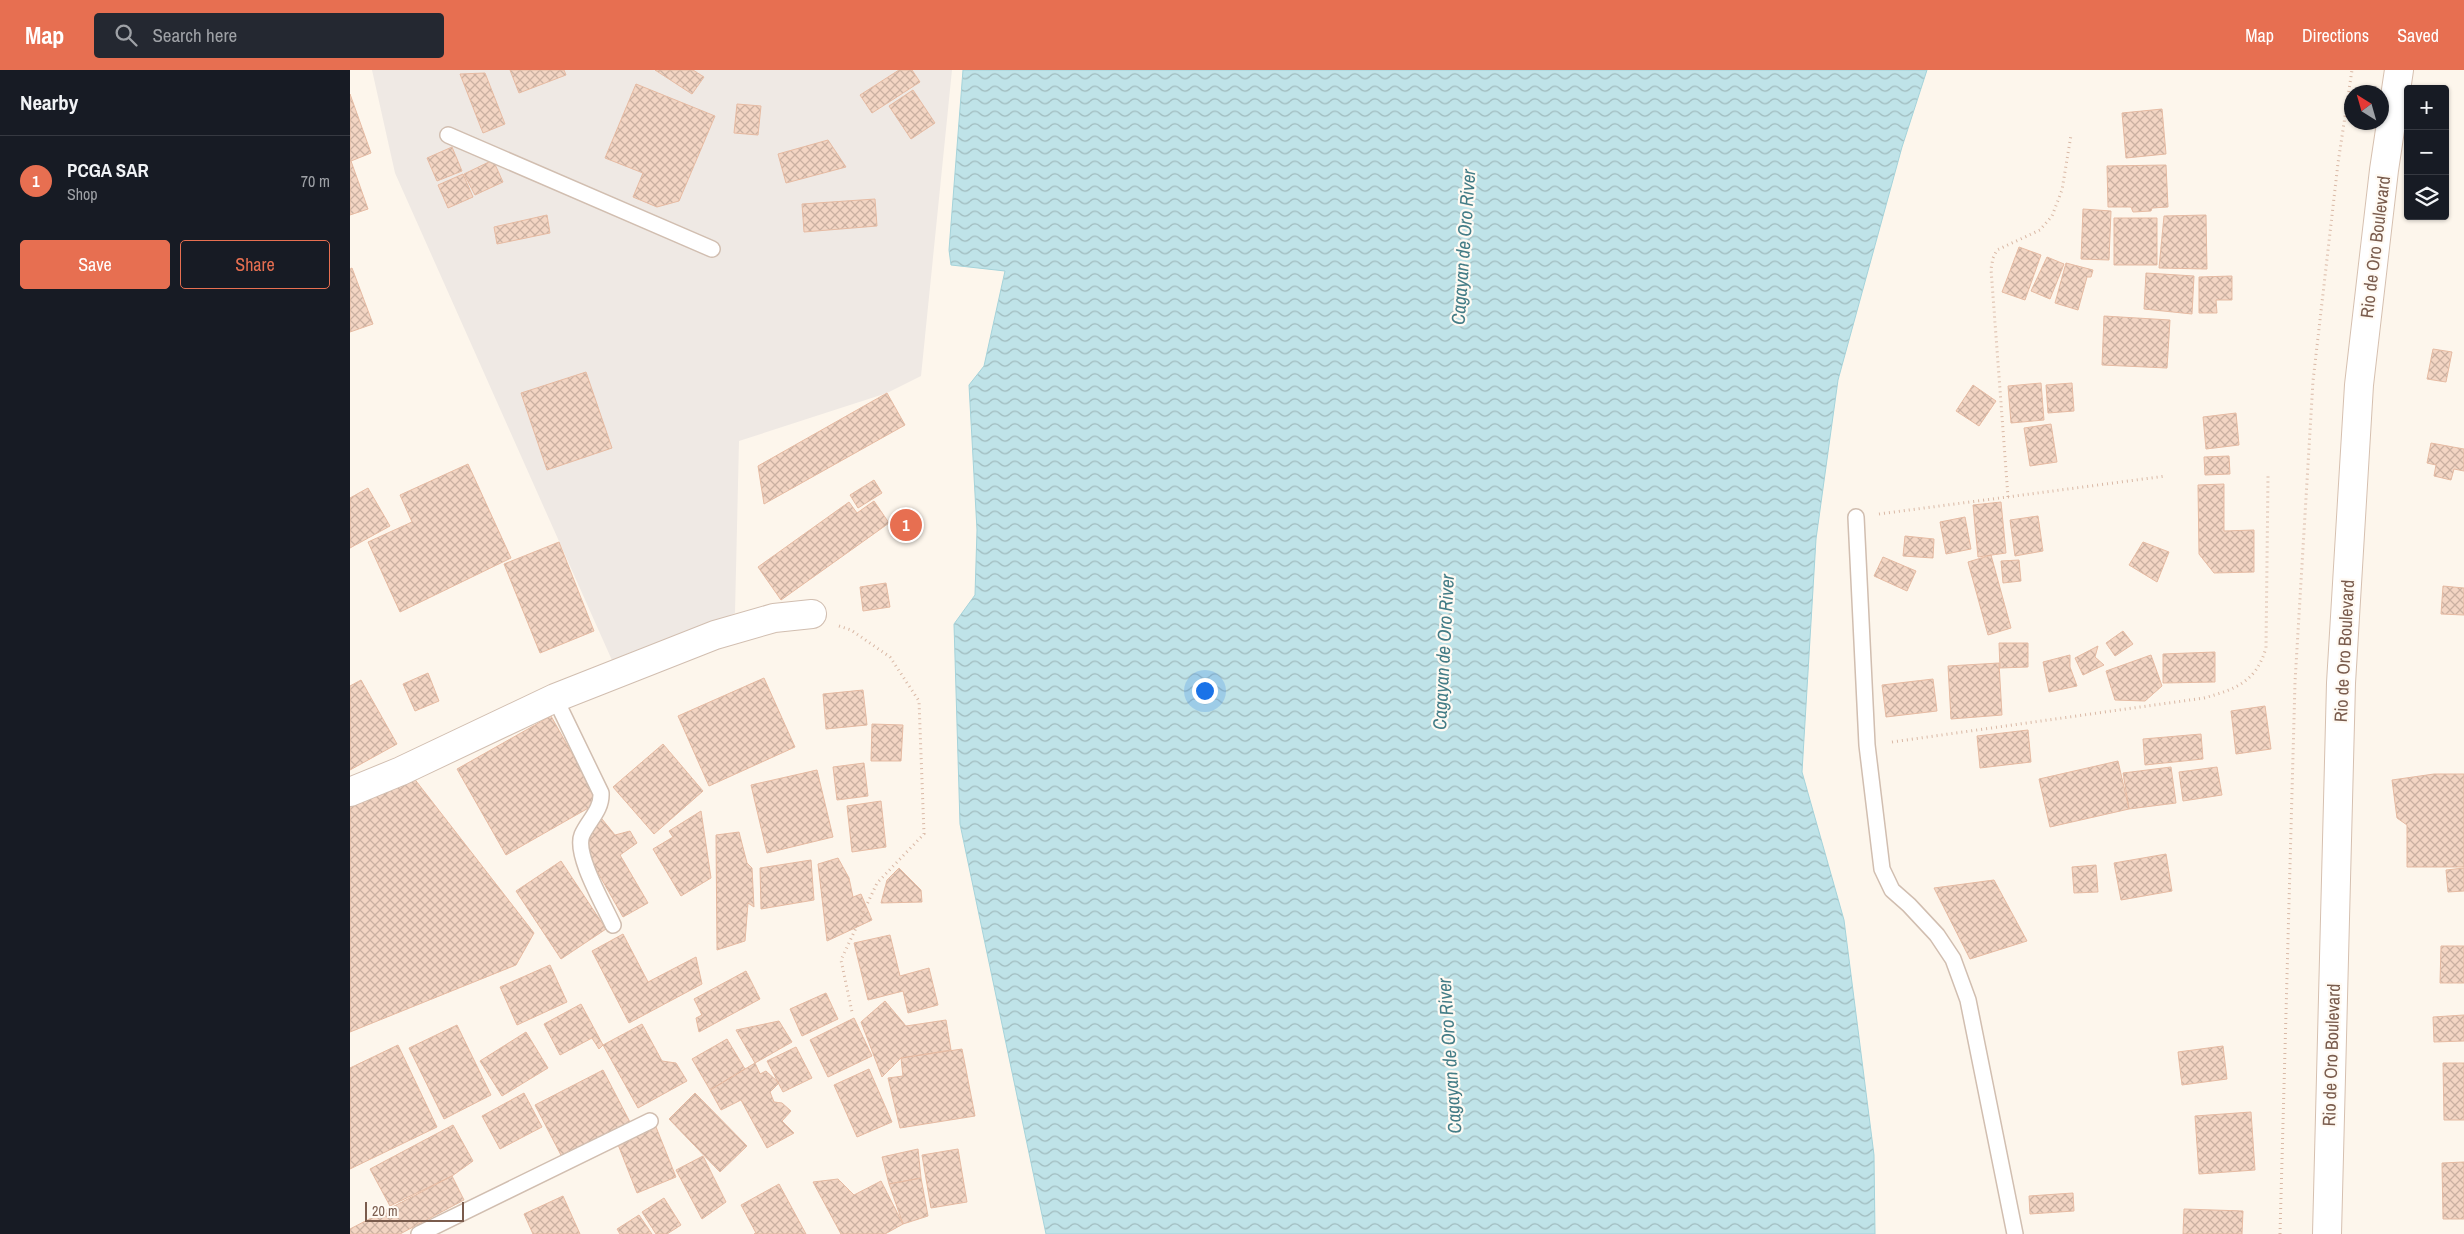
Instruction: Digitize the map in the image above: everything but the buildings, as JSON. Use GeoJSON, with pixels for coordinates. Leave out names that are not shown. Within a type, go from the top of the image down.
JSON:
{"type":"FeatureCollection","features":[{"type":"Feature","properties":{"kind":"main road","name":"Rio de Oro Boulevard"},"geometry":{"type":"LineString","coordinates":[[2327,1234],[2342,683],[2359,385],[2384,170],[2400,70]]}},
{"type":"Feature","properties":{"kind":"main road"},"geometry":{"type":"LineString","coordinates":[[350,792],[401,772],[555,698],[715,635],[774,618],[812,614]]}},
{"type":"Feature","properties":{"kind":"lane"},"geometry":{"type":"LineString","coordinates":[[448,135],[712,249]]}},
{"type":"Feature","properties":{"kind":"lane"},"geometry":{"type":"LineString","coordinates":[[1856,517],[1867,745],[1882,869],[1892,890],[1937,934],[1953,959],[1968,1000],[2015,1234]]}},
{"type":"Feature","properties":{"kind":"lane"},"geometry":{"type":"LineString","coordinates":[[555,698],[601,793],[599,805],[582,834],[581,852],[613,925]]}},
{"type":"Feature","properties":{"kind":"lane"},"geometry":{"type":"LineString","coordinates":[[419,1234],[650,1121]]}},
{"type":"Feature","properties":{"kind":"path"},"geometry":{"type":"LineString","coordinates":[[2280,1234],[2295,682],[2312,391],[2338,163],[2352,70]]}},
{"type":"Feature","properties":{"kind":"path"},"geometry":{"type":"LineString","coordinates":[[2008,497],[1991,269],[1997,250],[2040,230],[2052,216],[2062,190],[2070,134]]}},
{"type":"Feature","properties":{"kind":"path"},"geometry":{"type":"LineString","coordinates":[[1856,517],[2166,476]]}},
{"type":"Feature","properties":{"kind":"path"},"geometry":{"type":"LineString","coordinates":[[1867,745],[2204,698],[2231,690],[2248,679],[2261,664],[2266,648],[2268,476]]}},
{"type":"Feature","properties":{"kind":"path"},"geometry":{"type":"LineString","coordinates":[[812,614],[850,630],[890,657],[920,701],[924,834],[877,883],[841,960],[852,1012]]}},
{"type":"Feature","properties":{"kind":"shaded area"},"geometry":{"type":"Polygon","coordinates":[[[372,70],[952,70],[921,376],[887,393],[739,441],[735,613],[615,667],[395,173],[372,70]]]}},
{"type":"Feature","properties":{"kind":"water","name":"Cagayan de Oro River"},"geometry":{"type":"Polygon","coordinates":[[[963,70],[1927,70],[1902,147],[1838,380],[1816,539],[1802,772],[1844,920],[1874,1155],[1875,1234],[1046,1234],[960,824],[954,624],[975,595],[977,530],[969,385],[984,366],[1005,271],[951,265],[949,250],[963,70]]]}},
{"type":"Feature","properties":{"kind":"place","name":"PCGA SAR"},"geometry":{"type":"Point","coordinates":[906,525]}}]}
